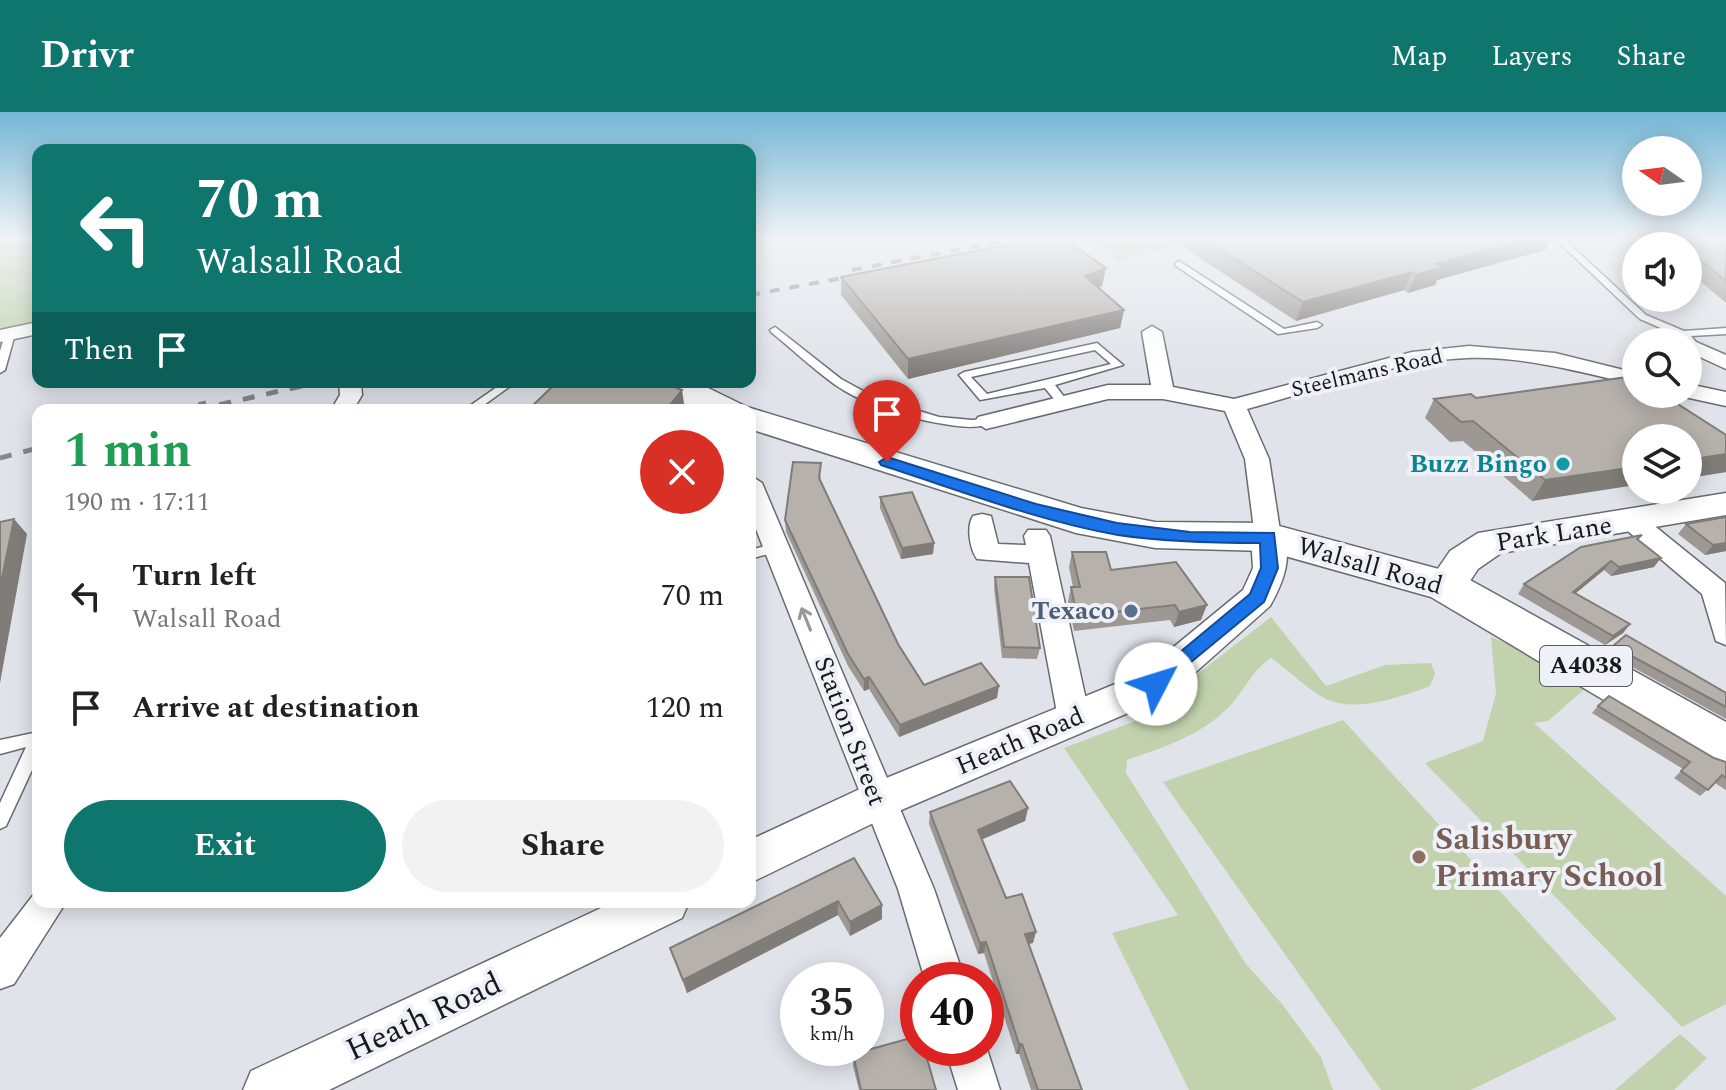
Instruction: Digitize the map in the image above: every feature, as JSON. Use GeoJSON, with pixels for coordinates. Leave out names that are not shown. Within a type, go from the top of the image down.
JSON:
{"type":"FeatureCollection","features":[{"type":"Feature","properties":{"kind":"main road","name":"Walsall Road"},"geometry":{"type":"LineString","coordinates":[[681,388],[717,404]]}},
{"type":"Feature","properties":{"kind":"main road","name":"Walsall Road"},"geometry":{"type":"LineString","coordinates":[[756,420],[1076,520],[1155,535],[1268,537],[1446,586],[1726,747]]}},
{"type":"Feature","properties":{"kind":"main road","name":"Park Lane"},"geometry":{"type":"LineString","coordinates":[[1446,586],[1464,560],[1491,542],[1726,504]]}},
{"type":"Feature","properties":{"kind":"street"},"geometry":{"type":"LineString","coordinates":[[5,335],[32,329]]}},
{"type":"Feature","properties":{"kind":"street"},"geometry":{"type":"LineString","coordinates":[[1152,332],[1163,392]]}},
{"type":"Feature","properties":{"kind":"street"},"geometry":{"type":"LineString","coordinates":[[1702,348],[1726,363]]}},
{"type":"Feature","properties":{"kind":"street","name":"Steelmans Road"},"geometry":{"type":"LineString","coordinates":[[1234,406],[1433,354],[1490,352],[1588,365],[1622,375]]}},
{"type":"Feature","properties":{"kind":"street"},"geometry":{"type":"LineString","coordinates":[[986,422],[1055,393],[1163,392],[1234,406],[1257,459],[1268,537]]}},
{"type":"Feature","properties":{"kind":"street"},"geometry":{"type":"LineString","coordinates":[[1702,394],[1726,399]]}},
{"type":"Feature","properties":{"kind":"street","name":"Station Street"},"geometry":{"type":"LineString","coordinates":[[756,514],[763,551],[916,889],[939,962]]}},
{"type":"Feature","properties":{"kind":"street"},"geometry":{"type":"LineString","coordinates":[[1632,521],[1721,591],[1726,634]]}},
{"type":"Feature","properties":{"kind":"street"},"geometry":{"type":"LineString","coordinates":[[982,522],[986,553],[1039,545],[1074,718]]}},
{"type":"Feature","properties":{"kind":"street","name":"Heath Road"},"geometry":{"type":"LineString","coordinates":[[756,859],[877,801],[1156,684],[1257,597],[1270,568],[1268,537]]}},
{"type":"Feature","properties":{"kind":"street"},"geometry":{"type":"LineString","coordinates":[[0,970],[44,908]]}},
{"type":"Feature","properties":{"kind":"street","name":"Heath Road"},"geometry":{"type":"LineString","coordinates":[[270,1090],[652,908]]}},
{"type":"Feature","properties":{"kind":"street"},"geometry":{"type":"LineString","coordinates":[[972,1066],[979,1090]]}},
{"type":"Feature","properties":{"kind":"lane"},"geometry":{"type":"LineString","coordinates":[[1207,283],[1282,332],[1317,325]]}},
{"type":"Feature","properties":{"kind":"lane"},"geometry":{"type":"LineString","coordinates":[[1606,283],[1643,317],[1665,328]]}},
{"type":"Feature","properties":{"kind":"lane"},"geometry":{"type":"LineString","coordinates":[[775,330],[858,394],[946,421],[968,425],[986,422]]}},
{"type":"Feature","properties":{"kind":"lane"},"geometry":{"type":"LineString","coordinates":[[1702,338],[1726,331]]}},
{"type":"Feature","properties":{"kind":"lane"},"geometry":{"type":"LineString","coordinates":[[0,370],[5,335]]}},
{"type":"Feature","properties":{"kind":"lane"},"geometry":{"type":"LineString","coordinates":[[1097,346],[1118,365],[1055,393],[984,398],[964,375],[1097,346]]}},
{"type":"Feature","properties":{"kind":"lane"},"geometry":{"type":"LineString","coordinates":[[479,404],[502,388]]}},
{"type":"Feature","properties":{"kind":"lane"},"geometry":{"type":"LineString","coordinates":[[0,747],[32,739]]}},
{"type":"Feature","properties":{"kind":"lane"},"geometry":{"type":"LineString","coordinates":[[0,821],[7,792],[32,748]]}},
{"type":"Feature","properties":{"kind":"green space"},"geometry":{"type":"Polygon","coordinates":[[[0,283],[32,283],[32,325],[0,332],[0,283]]]}},
{"type":"Feature","properties":{"kind":"green space"},"geometry":{"type":"Polygon","coordinates":[[[1271,617],[1326,686],[1385,665],[1431,663],[1435,674],[1430,686],[1392,699],[1364,704],[1338,703],[1319,695],[1271,658],[1255,672],[1224,712],[1212,721],[1185,738],[1127,760],[1126,773],[1246,964],[1282,1004],[1321,1057],[1333,1090],[1189,1090],[1112,933],[1178,915],[1064,748],[1138,720],[1271,617]]]}},
{"type":"Feature","properties":{"kind":"green space"},"geometry":{"type":"Polygon","coordinates":[[[1491,637],[1594,681],[1548,721],[1534,723],[1726,896],[1726,1004],[1682,1027],[1425,763],[1483,741],[1496,693],[1491,637]]]}},
{"type":"Feature","properties":{"kind":"green space"},"geometry":{"type":"Polygon","coordinates":[[[1343,720],[1617,1019],[1471,1090],[1381,1090],[1163,782],[1343,720]]]}},
{"type":"Feature","properties":{"kind":"green space"},"geometry":{"type":"Polygon","coordinates":[[[1680,1034],[1707,1058],[1674,1090],[1615,1090],[1680,1034]]]}},
{"type":"Feature","properties":{"kind":"building"},"geometry":{"type":"Polygon","coordinates":[[[846,283],[1093,283],[1124,310],[908,359],[846,283]]]}},
{"type":"Feature","properties":{"kind":"building"},"geometry":{"type":"Polygon","coordinates":[[[1272,283],[1373,283],[1303,302],[1272,283]]]}},
{"type":"Feature","properties":{"kind":"building","name":"Buzz Bingo"},"geometry":{"type":"Polygon","coordinates":[[[1622,378],[1622,408],[1684,408],[1726,435],[1726,454],[1702,458],[1702,424],[1622,424],[1622,469],[1545,480],[1473,421],[1461,422],[1434,399],[1471,394],[1476,398],[1622,378]]]}},
{"type":"Feature","properties":{"kind":"building"},"geometry":{"type":"Polygon","coordinates":[[[551,388],[682,390],[671,404],[534,404],[551,388]]]}},
{"type":"Feature","properties":{"kind":"building"},"geometry":{"type":"Polygon","coordinates":[[[793,462],[821,463],[819,478],[898,644],[924,685],[981,663],[999,686],[900,725],[869,677],[864,679],[848,654],[785,520],[793,462]]]}},
{"type":"Feature","properties":{"kind":"building"},"geometry":{"type":"Polygon","coordinates":[[[912,492],[934,543],[902,548],[880,497],[912,492]]]}},
{"type":"Feature","properties":{"kind":"building"},"geometry":{"type":"Polygon","coordinates":[[[1726,517],[1726,543],[1713,545],[1686,524],[1726,517]]]}},
{"type":"Feature","properties":{"kind":"building"},"geometry":{"type":"Polygon","coordinates":[[[14,519],[0,588],[0,522],[14,519]]]}},
{"type":"Feature","properties":{"kind":"building"},"geometry":{"type":"Polygon","coordinates":[[[1642,535],[1637,539],[1661,558],[1619,567],[1611,561],[1573,592],[1630,624],[1613,636],[1524,584],[1581,547],[1642,535]]]}},
{"type":"Feature","properties":{"kind":"building"},"geometry":{"type":"Polygon","coordinates":[[[1072,552],[1106,552],[1111,570],[1176,562],[1207,605],[1179,612],[1175,605],[1077,616],[1071,587],[1080,587],[1072,552]]]}},
{"type":"Feature","properties":{"kind":"building"},"geometry":{"type":"Polygon","coordinates":[[[995,577],[1029,577],[1040,648],[1004,647],[995,577]]]}},
{"type":"Feature","properties":{"kind":"building"},"geometry":{"type":"Polygon","coordinates":[[[1626,635],[1726,693],[1726,707],[1613,646],[1626,635]]]}},
{"type":"Feature","properties":{"kind":"building"},"geometry":{"type":"Polygon","coordinates":[[[1609,696],[1714,758],[1726,762],[1726,778],[1722,775],[1708,790],[1681,771],[1690,762],[1598,706],[1609,696]]]}},
{"type":"Feature","properties":{"kind":"building"},"geometry":{"type":"Polygon","coordinates":[[[1010,781],[1028,808],[978,830],[1006,898],[1022,894],[1036,932],[1025,934],[1082,1090],[1038,1090],[1004,998],[1004,962],[992,962],[986,942],[980,943],[930,812],[1010,781]]]}},
{"type":"Feature","properties":{"kind":"building"},"geometry":{"type":"Polygon","coordinates":[[[854,858],[882,905],[850,922],[838,901],[683,980],[670,948],[854,858]]]}},
{"type":"Feature","properties":{"kind":"building"},"geometry":{"type":"Polygon","coordinates":[[[900,1041],[900,1066],[929,1066],[936,1090],[861,1090],[856,1066],[884,1066],[884,1045],[900,1041]]]}},
{"type":"Feature","properties":{"kind":"railway"},"geometry":{"type":"LineString","coordinates":[[756,294],[817,283]]}},
{"type":"Feature","properties":{"kind":"railway"},"geometry":{"type":"LineString","coordinates":[[222,404],[293,388]]}},
{"type":"Feature","properties":{"kind":"railway"},"geometry":{"type":"LineString","coordinates":[[202,404],[206,403]]}},
{"type":"Feature","properties":{"kind":"railway"},"geometry":{"type":"LineString","coordinates":[[0,458],[32,450]]}},
{"type":"Feature","properties":{"kind":"place","name":"Buzz Bingo"},"geometry":{"type":"Point","coordinates":[1563,464]}},
{"type":"Feature","properties":{"kind":"place","name":"Texaco"},"geometry":{"type":"Point","coordinates":[1131,611]}},
{"type":"Feature","properties":{"kind":"place","name":"Salisbury Primary School"},"geometry":{"type":"Point","coordinates":[1419,857]}},
{"type":"Feature","properties":{"kind":"route"},"geometry":{"type":"LineString","coordinates":[[887,462],[1032,508],[1117,529],[1190,537],[1268,537],[1270,568],[1257,597],[1156,684]]}}]}
